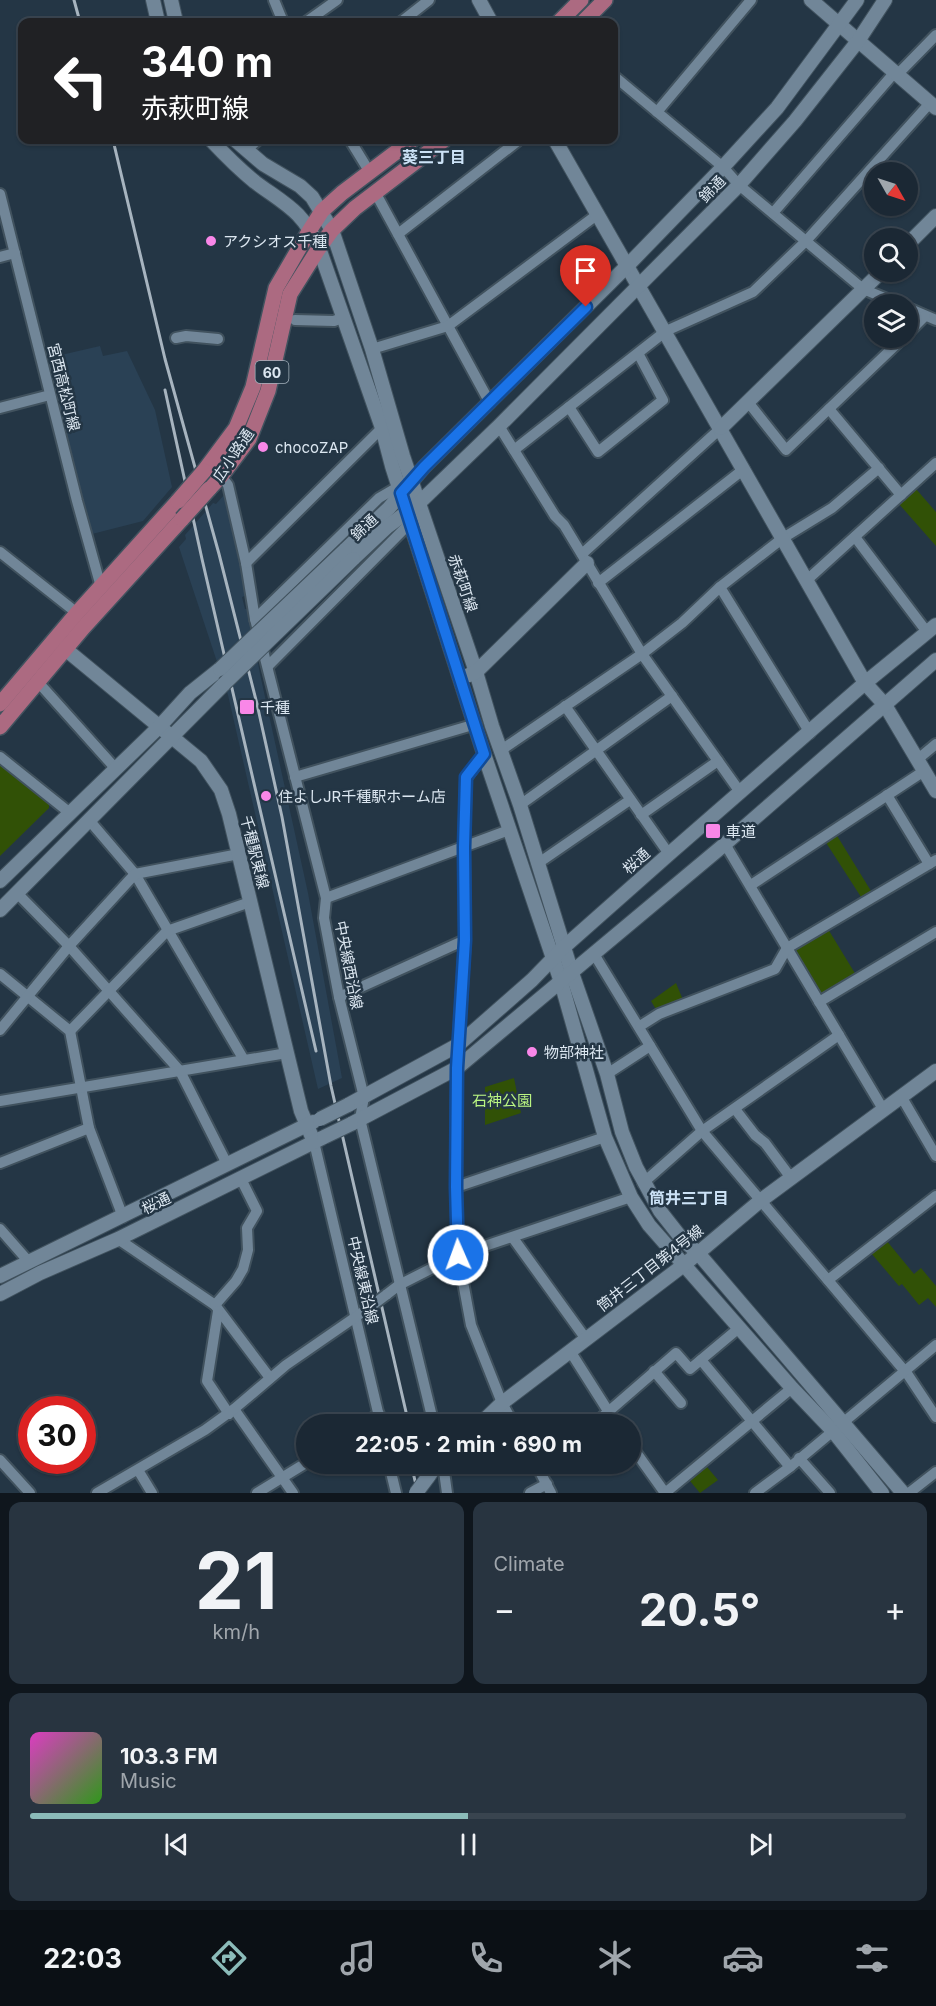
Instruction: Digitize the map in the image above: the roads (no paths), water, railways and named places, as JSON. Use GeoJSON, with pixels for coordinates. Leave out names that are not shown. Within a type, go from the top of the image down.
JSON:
{"type":"FeatureCollection","features":[{"type":"Feature","properties":{"kind":"main road"},"geometry":{"type":"LineString","coordinates":[[563,18],[580,0]]}},
{"type":"Feature","properties":{"kind":"main road"},"geometry":{"type":"LineString","coordinates":[[587,18],[605,0]]}},
{"type":"Feature","properties":{"kind":"main road","name":"広小路通"},"geometry":{"type":"LineString","coordinates":[[0,727],[38,682],[77,613],[204,471],[236,428],[253,387],[276,288],[322,211],[369,171],[406,144]]}},
{"type":"Feature","properties":{"kind":"main road","name":"広小路通"},"geometry":{"type":"LineString","coordinates":[[0,704],[60,645],[222,476],[249,439],[268,391],[290,294],[319,248],[332,230],[375,192],[439,144]]}},
{"type":"Feature","properties":{"kind":"street"},"geometry":{"type":"LineString","coordinates":[[153,0],[157,18]]}},
{"type":"Feature","properties":{"kind":"street"},"geometry":{"type":"LineString","coordinates":[[171,0],[175,18]]}},
{"type":"Feature","properties":{"kind":"street"},"geometry":{"type":"LineString","coordinates":[[274,0],[281,18]]}},
{"type":"Feature","properties":{"kind":"street"},"geometry":{"type":"LineString","coordinates":[[312,18],[337,0]]}},
{"type":"Feature","properties":{"kind":"street"},"geometry":{"type":"LineString","coordinates":[[406,18],[429,0]]}},
{"type":"Feature","properties":{"kind":"street"},"geometry":{"type":"LineString","coordinates":[[479,0],[488,18]]}},
{"type":"Feature","properties":{"kind":"street"},"geometry":{"type":"LineString","coordinates":[[657,112],[750,0]]}},
{"type":"Feature","properties":{"kind":"street"},"geometry":{"type":"LineString","coordinates":[[514,450],[666,332],[753,292],[806,241],[933,105],[811,0]]}},
{"type":"Feature","properties":{"kind":"street","name":"錦通"},"geometry":{"type":"LineString","coordinates":[[0,910],[349,555],[404,487],[723,168],[777,108],[841,25],[857,0]]}},
{"type":"Feature","properties":{"kind":"street","name":"錦通"},"geometry":{"type":"LineString","coordinates":[[1,879],[160,726],[190,693],[349,555],[412,512],[639,287],[739,185],[795,121],[858,41],[885,0]]}},
{"type":"Feature","properties":{"kind":"street"},"geometry":{"type":"LineString","coordinates":[[772,213],[896,74],[936,35]]}},
{"type":"Feature","properties":{"kind":"street"},"geometry":{"type":"LineString","coordinates":[[618,79],[723,168],[772,213],[863,289],[875,294]]}},
{"type":"Feature","properties":{"kind":"street"},"geometry":{"type":"LineString","coordinates":[[216,144],[236,166],[286,203],[311,228]]}},
{"type":"Feature","properties":{"kind":"street","name":"赤萩町線"},"geometry":{"type":"LineString","coordinates":[[239,144],[263,164],[300,186],[312,197],[332,230],[372,349],[404,487]]}},
{"type":"Feature","properties":{"kind":"street"},"geometry":{"type":"LineString","coordinates":[[246,150],[253,144]]}},
{"type":"Feature","properties":{"kind":"street"},"geometry":{"type":"LineString","coordinates":[[352,144],[369,171]]}},
{"type":"Feature","properties":{"kind":"street"},"geometry":{"type":"LineString","coordinates":[[398,234],[514,144]]}},
{"type":"Feature","properties":{"kind":"street"},"geometry":{"type":"LineString","coordinates":[[557,144],[865,683],[885,705],[936,791]]}},
{"type":"Feature","properties":{"kind":"street"},"geometry":{"type":"LineString","coordinates":[[375,192],[490,402]]}},
{"type":"Feature","properties":{"kind":"street","name":"宮西高松町線"},"geometry":{"type":"LineString","coordinates":[[0,194],[101,586]]}},
{"type":"Feature","properties":{"kind":"street"},"geometry":{"type":"LineString","coordinates":[[372,349],[448,326],[598,214]]}},
{"type":"Feature","properties":{"kind":"street"},"geometry":{"type":"LineString","coordinates":[[918,234],[936,216]]}},
{"type":"Feature","properties":{"kind":"street","name":"赤萩町線"},"geometry":{"type":"LineString","coordinates":[[311,228],[404,487],[460,679],[509,830],[553,958],[567,978]]}},
{"type":"Feature","properties":{"kind":"street"},"geometry":{"type":"LineString","coordinates":[[0,257],[15,253]]}},
{"type":"Feature","properties":{"kind":"street"},"geometry":{"type":"LineString","coordinates":[[460,679],[476,672],[584,559],[870,282]]}},
{"type":"Feature","properties":{"kind":"street"},"geometry":{"type":"LineString","coordinates":[[296,320],[334,321],[344,317]]}},
{"type":"Feature","properties":{"kind":"street"},"geometry":{"type":"LineString","coordinates":[[918,326],[931,318]]}},
{"type":"Feature","properties":{"kind":"street"},"geometry":{"type":"LineString","coordinates":[[177,338],[186,336],[218,339]]}},
{"type":"Feature","properties":{"kind":"street"},"geometry":{"type":"LineString","coordinates":[[748,402],[786,450],[893,348]]}},
{"type":"Feature","properties":{"kind":"street"},"geometry":{"type":"LineString","coordinates":[[569,407],[598,452],[663,400],[639,355]]}},
{"type":"Feature","properties":{"kind":"street"},"geometry":{"type":"LineString","coordinates":[[0,408],[50,395]]}},
{"type":"Feature","properties":{"kind":"street"},"geometry":{"type":"LineString","coordinates":[[829,409],[901,495]]}},
{"type":"Feature","properties":{"kind":"street"},"geometry":{"type":"LineString","coordinates":[[499,426],[555,516],[564,525],[642,654],[740,792]]}},
{"type":"Feature","properties":{"kind":"street"},"geometry":{"type":"LineString","coordinates":[[246,563],[382,428]]}},
{"type":"Feature","properties":{"kind":"street"},"geometry":{"type":"LineString","coordinates":[[807,580],[936,463]]}},
{"type":"Feature","properties":{"kind":"street"},"geometry":{"type":"LineString","coordinates":[[501,751],[642,654],[682,623],[720,587],[783,538],[832,508],[879,468]]}},
{"type":"Feature","properties":{"kind":"street"},"geometry":{"type":"LineString","coordinates":[[598,583],[744,469]]}},
{"type":"Feature","properties":{"kind":"street","name":"中央線西沿線"},"geometry":{"type":"LineString","coordinates":[[222,476],[228,485],[246,563],[255,619],[326,898],[324,918],[339,997],[364,1096],[355,1121],[371,1162],[431,1414]]}},
{"type":"Feature","properties":{"kind":"street"},"geometry":{"type":"LineString","coordinates":[[255,619],[379,498],[404,487]]}},
{"type":"Feature","properties":{"kind":"street"},"geometry":{"type":"LineString","coordinates":[[268,666],[412,512]]}},
{"type":"Feature","properties":{"kind":"street","name":"赤萩町線"},"geometry":{"type":"LineString","coordinates":[[412,512],[476,672],[564,947],[567,978]]}},
{"type":"Feature","properties":{"kind":"street"},"geometry":{"type":"LineString","coordinates":[[855,537],[931,629]]}},
{"type":"Feature","properties":{"kind":"street"},"geometry":{"type":"LineString","coordinates":[[0,552],[77,613]]}},
{"type":"Feature","properties":{"kind":"street"},"geometry":{"type":"LineString","coordinates":[[720,587],[810,733]]}},
{"type":"Feature","properties":{"kind":"street","name":"桜通"},"geometry":{"type":"LineString","coordinates":[[0,1276],[348,1105],[458,1045],[669,854],[865,683],[931,629]]}},
{"type":"Feature","properties":{"kind":"street","name":"千種駅東線"},"geometry":{"type":"LineString","coordinates":[[60,645],[201,761],[220,790],[229,814],[301,1111],[307,1125],[319,1139]]}},
{"type":"Feature","properties":{"kind":"street"},"geometry":{"type":"LineString","coordinates":[[355,1121],[457,1068],[725,844],[936,660]]}},
{"type":"Feature","properties":{"kind":"street"},"geometry":{"type":"LineString","coordinates":[[38,682],[116,769]]}},
{"type":"Feature","properties":{"kind":"street"},"geometry":{"type":"LineString","coordinates":[[520,805],[672,696]]}},
{"type":"Feature","properties":{"kind":"street"},"geometry":{"type":"LineString","coordinates":[[565,706],[669,854]]}},
{"type":"Feature","properties":{"kind":"street"},"geometry":{"type":"LineString","coordinates":[[295,777],[476,724]]}},
{"type":"Feature","properties":{"kind":"street"},"geometry":{"type":"LineString","coordinates":[[751,885],[887,795],[921,765],[936,744]]}},
{"type":"Feature","properties":{"kind":"street"},"geometry":{"type":"LineString","coordinates":[[484,754],[466,777],[465,940],[457,1068],[458,1255],[471,1325],[508,1414]]}},
{"type":"Feature","properties":{"kind":"street"},"geometry":{"type":"LineString","coordinates":[[0,757],[70,813]]}},
{"type":"Feature","properties":{"kind":"street"},"geometry":{"type":"LineString","coordinates":[[641,814],[718,761]]}},
{"type":"Feature","properties":{"kind":"street"},"geometry":{"type":"LineString","coordinates":[[640,1026],[659,1014],[775,969],[788,948],[932,862],[887,795]]}},
{"type":"Feature","properties":{"kind":"street"},"geometry":{"type":"LineString","coordinates":[[537,864],[630,800]]}},
{"type":"Feature","properties":{"kind":"street"},"geometry":{"type":"LineString","coordinates":[[88,820],[135,874],[244,1060]]}},
{"type":"Feature","properties":{"kind":"street"},"geometry":{"type":"LineString","coordinates":[[326,898],[509,830]]}},
{"type":"Feature","properties":{"kind":"street"},"geometry":{"type":"LineString","coordinates":[[725,844],[883,1108]]}},
{"type":"Feature","properties":{"kind":"street"},"geometry":{"type":"LineString","coordinates":[[0,1030],[69,946],[135,874],[239,854]]}},
{"type":"Feature","properties":{"kind":"street"},"geometry":{"type":"LineString","coordinates":[[1,879],[18,893],[69,946],[180,1071],[227,1164]]}},
{"type":"Feature","properties":{"kind":"street"},"geometry":{"type":"LineString","coordinates":[[70,1031],[167,931],[250,902]]}},
{"type":"Feature","properties":{"kind":"street"},"geometry":{"type":"LineString","coordinates":[[819,1002],[936,932]]}},
{"type":"Feature","properties":{"kind":"street"},"geometry":{"type":"LineString","coordinates":[[339,997],[465,940]]}},
{"type":"Feature","properties":{"kind":"street"},"geometry":{"type":"LineString","coordinates":[[594,954],[702,1131],[904,1371],[936,1417]]}},
{"type":"Feature","properties":{"kind":"street"},"geometry":{"type":"LineString","coordinates":[[0,974],[70,1031],[88,1128],[123,1217]]}},
{"type":"Feature","properties":{"kind":"street"},"geometry":{"type":"LineString","coordinates":[[567,978],[607,1074],[622,1132],[644,1183],[660,1211],[682,1239],[698,1253],[838,1426],[903,1493]]}},
{"type":"Feature","properties":{"kind":"street"},"geometry":{"type":"LineString","coordinates":[[567,978],[605,1137],[631,1197],[649,1225],[792,1388],[838,1426],[882,1493]]}},
{"type":"Feature","properties":{"kind":"street"},"geometry":{"type":"LineString","coordinates":[[644,1183],[702,1131],[839,1035]]}},
{"type":"Feature","properties":{"kind":"street"},"geometry":{"type":"LineString","coordinates":[[607,1074],[650,1046]]}},
{"type":"Feature","properties":{"kind":"street"},"geometry":{"type":"LineString","coordinates":[[0,1101],[287,1053]]}},
{"type":"Feature","properties":{"kind":"street","name":"筒井三丁目第4号線"},"geometry":{"type":"LineString","coordinates":[[490,1414],[685,1264],[760,1201],[936,1071]]}},
{"type":"Feature","properties":{"kind":"street"},"geometry":{"type":"LineString","coordinates":[[901,1096],[936,1156]]}},
{"type":"Feature","properties":{"kind":"street"},"geometry":{"type":"LineString","coordinates":[[735,1109],[755,1135],[765,1143],[790,1178]]}},
{"type":"Feature","properties":{"kind":"street","name":"桜通"},"geometry":{"type":"LineString","coordinates":[[0,1294],[40,1273],[118,1239],[355,1121]]}},
{"type":"Feature","properties":{"kind":"street"},"geometry":{"type":"LineString","coordinates":[[0,1163],[88,1128]]}},
{"type":"Feature","properties":{"kind":"street"},"geometry":{"type":"LineString","coordinates":[[456,1187],[605,1137]]}},
{"type":"Feature","properties":{"kind":"street","name":"中央線東沿線"},"geometry":{"type":"LineString","coordinates":[[319,1139],[379,1414]]}},
{"type":"Feature","properties":{"kind":"street"},"geometry":{"type":"LineString","coordinates":[[241,1179],[257,1211],[248,1228],[248,1250],[243,1269],[217,1308],[207,1381],[293,1493]]}},
{"type":"Feature","properties":{"kind":"street"},"geometry":{"type":"LineString","coordinates":[[828,1280],[936,1196]]}},
{"type":"Feature","properties":{"kind":"street"},"geometry":{"type":"LineString","coordinates":[[97,1493],[205,1430],[231,1412],[270,1378],[399,1285],[458,1255],[631,1197]]}},
{"type":"Feature","properties":{"kind":"street"},"geometry":{"type":"LineString","coordinates":[[0,1229],[29,1262]]}},
{"type":"Feature","properties":{"kind":"street"},"geometry":{"type":"LineString","coordinates":[[513,1238],[586,1339]]}},
{"type":"Feature","properties":{"kind":"street"},"geometry":{"type":"LineString","coordinates":[[118,1239],[217,1308],[270,1378]]}},
{"type":"Feature","properties":{"kind":"street"},"geometry":{"type":"LineString","coordinates":[[606,1414],[676,1353],[690,1368],[739,1328]]}},
{"type":"Feature","properties":{"kind":"street"},"geometry":{"type":"LineString","coordinates":[[754,1493],[790,1467],[936,1345]]}},
{"type":"Feature","properties":{"kind":"street"},"geometry":{"type":"LineString","coordinates":[[570,1351],[608,1412]]}},
{"type":"Feature","properties":{"kind":"street"},"geometry":{"type":"LineString","coordinates":[[701,1360],[790,1467]]}},
{"type":"Feature","properties":{"kind":"street"},"geometry":{"type":"LineString","coordinates":[[654,1371],[681,1403]]}},
{"type":"Feature","properties":{"kind":"street"},"geometry":{"type":"LineString","coordinates":[[641,1459],[665,1493],[792,1388]]}},
{"type":"Feature","properties":{"kind":"street"},"geometry":{"type":"LineString","coordinates":[[799,1458],[830,1493]]}},
{"type":"Feature","properties":{"kind":"street"},"geometry":{"type":"LineString","coordinates":[[0,1460],[30,1493]]}},
{"type":"Feature","properties":{"kind":"street"},"geometry":{"type":"LineString","coordinates":[[138,1470],[152,1493]]}},
{"type":"Feature","properties":{"kind":"street"},"geometry":{"type":"LineString","coordinates":[[257,1493],[296,1470]]}},
{"type":"Feature","properties":{"kind":"street"},"geometry":{"type":"LineString","coordinates":[[909,1493],[936,1472]]}},
{"type":"Feature","properties":{"kind":"street"},"geometry":{"type":"LineString","coordinates":[[391,1474],[396,1493]]}},
{"type":"Feature","properties":{"kind":"street"},"geometry":{"type":"LineString","coordinates":[[416,1493],[430,1474]]}},
{"type":"Feature","properties":{"kind":"street"},"geometry":{"type":"LineString","coordinates":[[444,1474],[447,1493]]}},
{"type":"Feature","properties":{"kind":"street"},"geometry":{"type":"LineString","coordinates":[[530,1493],[549,1488],[541,1474]]}},
{"type":"Feature","properties":{"kind":"railway"},"geometry":{"type":"LineString","coordinates":[[74,0],[79,18]]}},
{"type":"Feature","properties":{"kind":"railway"},"geometry":{"type":"LineString","coordinates":[[114,144],[165,359],[219,554],[257,704],[282,817],[331,1086],[406,1414]]}},
{"type":"Feature","properties":{"kind":"railway"},"geometry":{"type":"LineString","coordinates":[[165,390],[316,1051]]}},
{"type":"Feature","properties":{"kind":"railway"},"geometry":{"type":"LineString","coordinates":[[413,1474],[418,1493]]}},
{"type":"Feature","properties":{"kind":"place","name":"アクシオス千種"},"geometry":{"type":"Point","coordinates":[211,241]}},
{"type":"Feature","properties":{"kind":"place","name":"chocoZAP"},"geometry":{"type":"Point","coordinates":[263,447]}},
{"type":"Feature","properties":{"kind":"place","name":"千種"},"geometry":{"type":"Point","coordinates":[247,707]}},
{"type":"Feature","properties":{"kind":"place","name":"住よしJR千種駅ホーム店"},"geometry":{"type":"Point","coordinates":[266,796]}},
{"type":"Feature","properties":{"kind":"place","name":"車道"},"geometry":{"type":"Point","coordinates":[713,831]}},
{"type":"Feature","properties":{"kind":"place","name":"物部神社"},"geometry":{"type":"Point","coordinates":[532,1052]}},
{"type":"Feature","properties":{"kind":"district","name":"葵三丁目"},"geometry":{"type":"Point","coordinates":[434,157]}},
{"type":"Feature","properties":{"kind":"district","name":"筒井三丁目"},"geometry":{"type":"Point","coordinates":[689,1198]}},
{"type":"Feature","properties":{"kind":"park label","name":"石神公園"},"geometry":{"type":"Point","coordinates":[502,1100]}}]}
